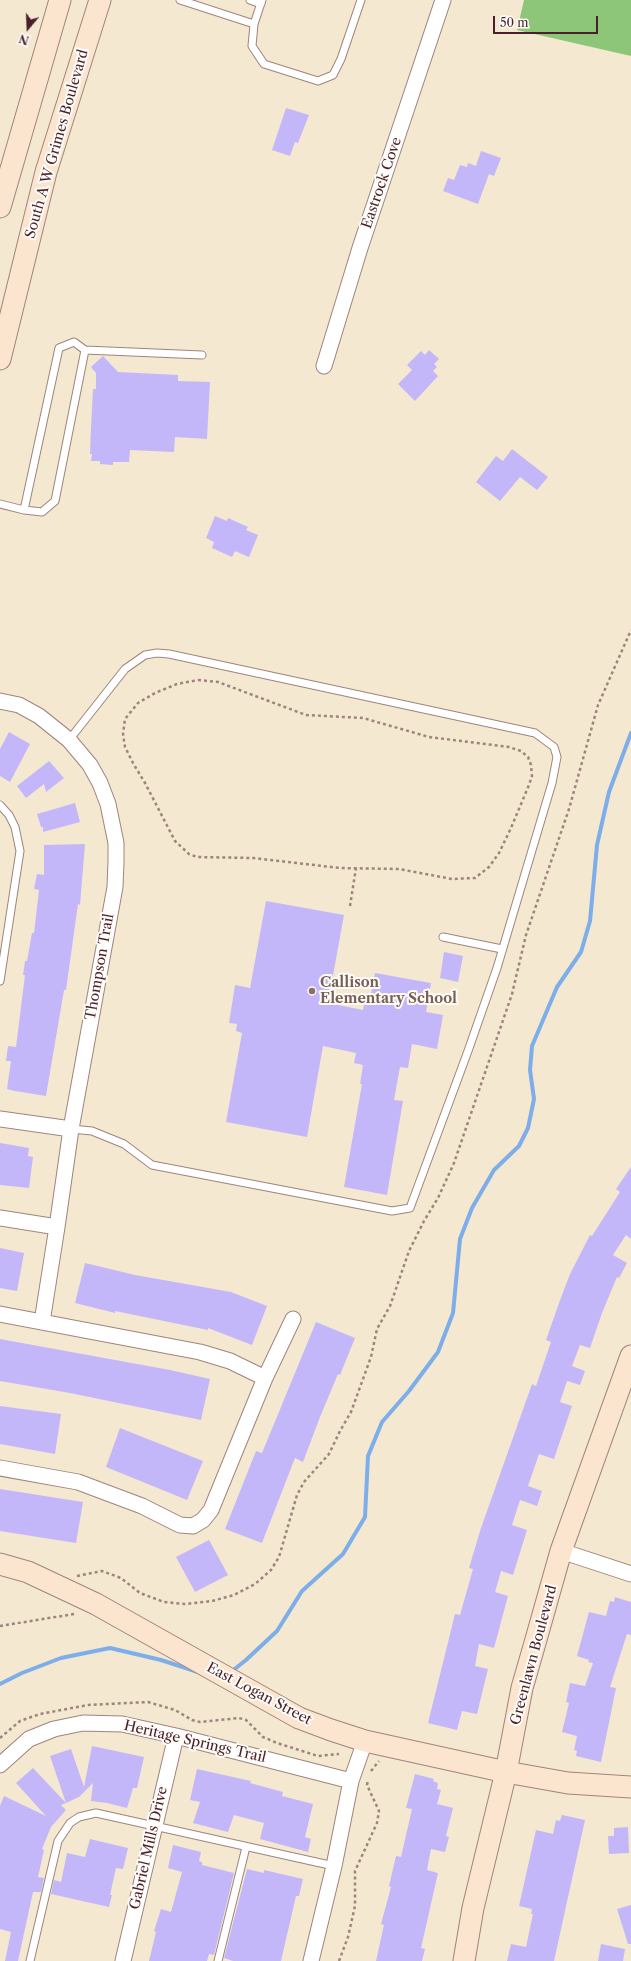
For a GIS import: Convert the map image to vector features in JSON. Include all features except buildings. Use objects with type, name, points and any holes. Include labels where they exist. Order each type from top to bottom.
[{"type":"street","points":[[0,207],[60,0]]},
{"type":"street","name":"South A W Grimes Boulevard","points":[[0,359],[46,172],[100,0]]},
{"type":"street","name":"Eastrock Cove","points":[[324,366],[360,248],[443,0]]},
{"type":"street","name":"Thompson Trail","points":[[0,701],[19,705],[39,716],[69,740],[90,765],[100,783],[113,823],[116,856],[115,887],[71,1129],[42,1322]]},
{"type":"street","points":[[0,1119],[71,1129]]},
{"type":"street","points":[[0,1218],[57,1227]]},
{"type":"street","points":[[0,1314],[200,1352],[230,1361],[265,1378]]},
{"type":"street","points":[[0,1468],[78,1482],[142,1506],[180,1525],[193,1526],[203,1520],[211,1510],[265,1378],[292,1319]]},
{"type":"street","name":"Greenlawn Boulevard","points":[[464,1961],[473,1908],[506,1772],[522,1688],[562,1551],[631,1356]]},
{"type":"street","points":[[562,1551],[631,1574]]},
{"type":"street","name":"East Logan Street","points":[[0,1564],[28,1572],[96,1604],[299,1718],[364,1742],[506,1772],[568,1783],[631,1787]]},
{"type":"street","name":"Heritage Springs Trail","points":[[0,1765],[29,1739],[54,1729],[83,1723],[122,1724],[176,1736],[352,1781]]},
{"type":"street","name":"Gabriel Mills Drive","points":[[123,1961],[176,1736]]},
{"type":"street","points":[[311,1961],[334,1866],[352,1781],[364,1742]]},
{"type":"lane","points":[[180,0],[254,24]]},
{"type":"lane","points":[[250,0],[261,2],[254,24],[252,46],[264,64],[318,81],[333,75],[341,59],[361,0]]},
{"type":"lane","points":[[24,510],[59,348],[74,342],[85,350],[202,356]]},
{"type":"lane","points":[[0,504],[24,510],[42,512],[55,501],[85,350]]},
{"type":"lane","points":[[69,740],[125,669],[145,655],[157,653],[169,654],[535,733],[554,747],[557,757],[556,770],[502,949],[468,1051],[410,1208],[392,1211],[152,1165],[124,1144],[92,1131],[71,1129]]},
{"type":"lane","points":[[0,805],[9,815],[15,827],[20,851],[0,982]]},
{"type":"lane","points":[[443,937],[502,949]]},
{"type":"lane","points":[[30,1961],[58,1841],[70,1823],[79,1817],[96,1813],[334,1866]]},
{"type":"lane","points":[[218,1961],[246,1847]]},
{"type":"path","points":[[198,680],[218,682],[306,715],[363,718],[430,737],[509,747],[521,751],[528,757],[531,765],[532,776],[525,798],[498,853],[482,874],[470,879],[452,879],[405,869],[356,868],[313,866],[253,858],[206,858],[189,854],[175,840],[125,747],[123,734],[125,719],[130,711],[138,703],[155,693],[177,684],[198,680]]},
{"type":"path","points":[[350,906],[356,868]]},
{"type":"path","points":[[0,1626],[76,1614]]},
{"type":"path","points":[[339,1961],[348,1937],[355,1906],[355,1871],[367,1847],[379,1811],[367,1786],[368,1776],[374,1766],[382,1758]]},
{"type":"green space","points":[[524,0],[631,0],[631,56],[517,30]]},
{"type":"waterway","points":[[231,1672],[277,1631],[302,1591],[343,1554],[365,1517],[368,1456],[382,1422],[409,1391],[438,1352],[453,1313],[460,1239],[472,1208],[494,1170],[519,1146],[528,1128],[534,1099],[530,1070],[532,1046],[557,987],[581,952],[590,921],[597,845],[609,792],[631,733]]},
{"type":"waterway","points":[[0,1684],[22,1673],[61,1658],[110,1648],[161,1660],[201,1673]]},
{"type":"place","name":"Callison Elementary School","points":[[312,991]]}]
